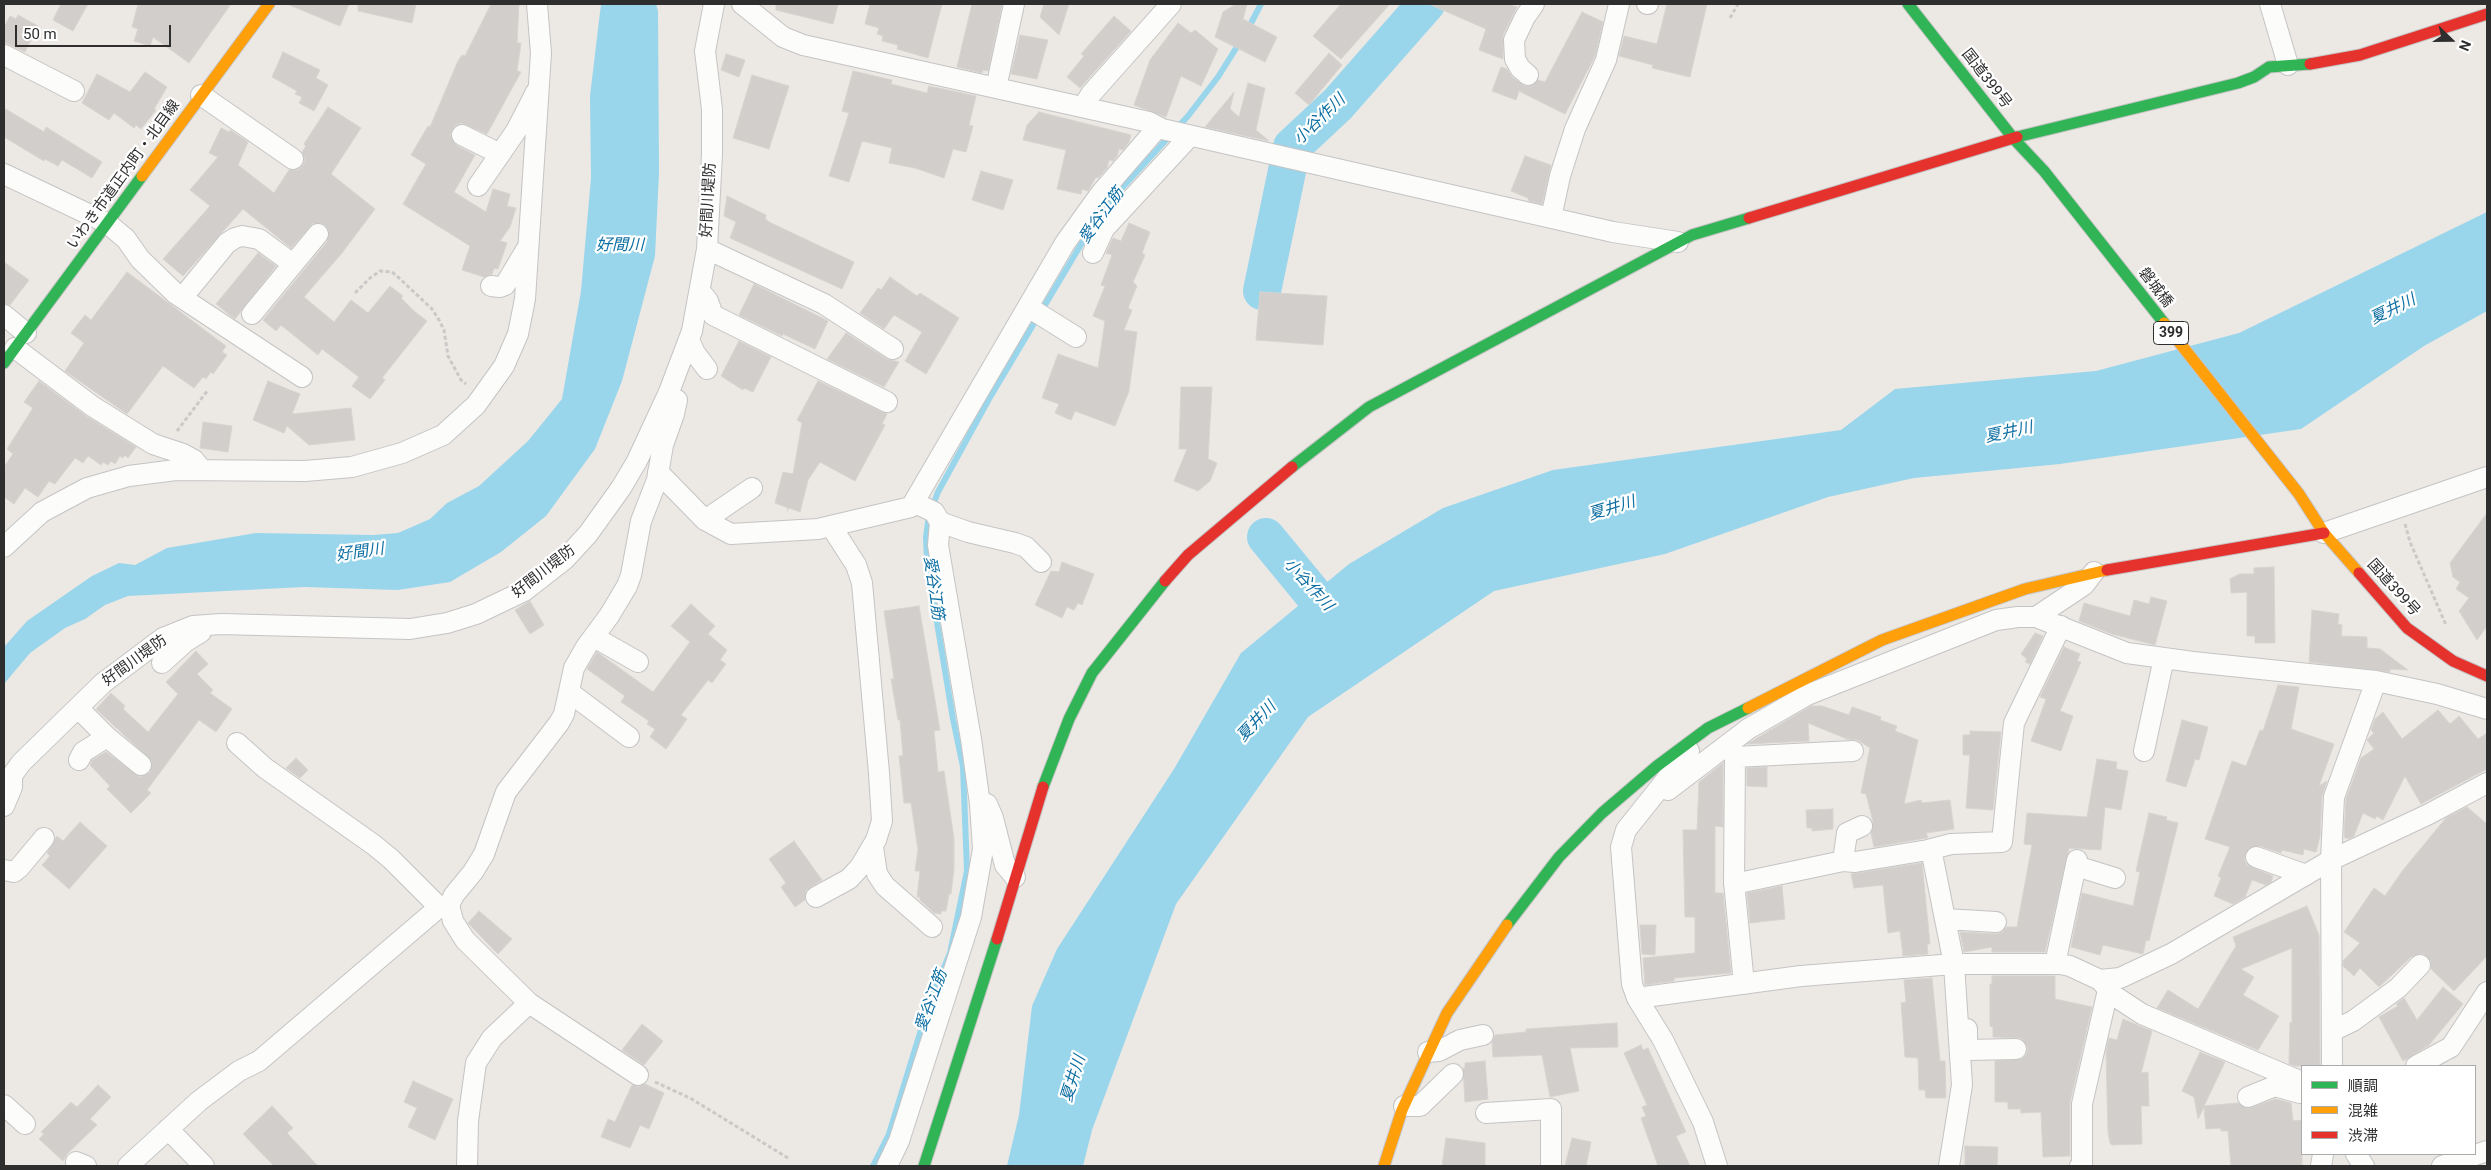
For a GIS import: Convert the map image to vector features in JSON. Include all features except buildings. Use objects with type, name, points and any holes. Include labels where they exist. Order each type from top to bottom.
[{"type":"main road","name":"いわき市道正内町・北目線","points":[[15,348],[269,4]]},
{"type":"main road","name":"国道399号","points":[[1908,4],[2013,138],[2044,171]]},
{"type":"main road","points":[[924,1166],[1049,769],[1069,719],[1092,674],[1140,611],[1188,554],[1258,494],[1369,407],[1692,235],[2013,138],[2238,83],[2254,77],[2269,67],[2360,55],[2487,14]]},
{"type":"main road","name":"磐城橋","points":[[2044,171],[2299,494]]},
{"type":"main road","name":"国道399号","points":[[2299,494],[2324,534],[2407,628],[2454,661],[2487,676]]},
{"type":"main road","points":[[1384,1166],[1404,1106],[1447,1013],[1493,942],[1521,904],[1559,857],[1602,814],[1657,766],[1708,728],[1882,640],[2025,589],[2094,572],[2324,534]]},
{"type":"street","points":[[4,547],[42,512],[87,488],[129,476],[176,470],[305,471],[352,467],[402,452],[443,435],[476,405],[504,366],[518,334],[525,299],[542,53],[537,4]]},
{"type":"street","name":"好間川堤防","points":[[8,781],[21,763],[103,683],[162,638],[193,626],[410,629],[447,623],[476,614],[524,591],[565,559],[588,534],[621,488],[655,424],[689,340],[707,249],[712,127],[705,51],[714,4]]},
{"type":"street","points":[[742,4],[783,37],[803,45],[1149,122],[1160,128],[1190,136],[1552,218],[1629,235],[1678,242]]},
{"type":"street","points":[[996,88],[1014,4]]},
{"type":"street","points":[[1083,107],[1090,94],[1171,4]]},
{"type":"street","points":[[1528,75],[1520,68],[1515,59],[1514,40],[1525,17],[1534,4]]},
{"type":"street","points":[[1552,218],[1560,176],[1572,137],[1580,114],[1606,60],[1620,4]]},
{"type":"street","points":[[2270,4],[2288,64]]},
{"type":"street","points":[[4,55],[74,91]]},
{"type":"street","points":[[478,186],[516,131],[539,86]]},
{"type":"street","points":[[201,95],[293,160]]},
{"type":"street","points":[[658,472],[705,520],[732,534],[818,529],[911,507],[1066,243],[1087,211],[1160,128]]},
{"type":"street","points":[[462,135],[500,154]]},
{"type":"street","points":[[1093,253],[1104,229],[1190,136]]},
{"type":"street","points":[[4,174],[107,223],[126,239],[145,264],[182,298],[302,377]]},
{"type":"street","points":[[252,314],[318,234]]},
{"type":"street","points":[[182,298],[227,243],[235,238],[242,236],[259,239],[293,264]]},
{"type":"street","points":[[490,286],[500,288],[505,285],[528,246]]},
{"type":"street","points":[[707,249],[824,304],[893,349]]},
{"type":"street","points":[[700,291],[708,301],[713,315],[887,402]]},
{"type":"street","points":[[1028,307],[1076,337]]},
{"type":"street","points":[[4,315],[15,348],[92,406],[153,444],[194,460],[202,470]]},
{"type":"street","points":[[689,340],[695,353],[707,369]]},
{"type":"street","points":[[128,1166],[219,1085],[268,1054],[444,907],[473,872],[484,854],[506,792],[559,723],[564,714],[574,668],[627,586],[641,521],[657,480],[663,445],[674,414],[678,394],[677,373]]},
{"type":"street","points":[[2324,534],[2487,477]]},
{"type":"street","points":[[705,520],[752,488]]},
{"type":"street","points":[[887,1166],[899,1141],[971,917],[983,849],[978,792],[938,545],[940,522],[934,512],[915,503]]},
{"type":"street","points":[[940,522],[1026,547],[1041,562]]},
{"type":"street","points":[[816,897],[849,879],[860,867],[873,847],[882,821],[862,583],[856,566],[831,526]]},
{"type":"street","points":[[2036,617],[2084,585],[2094,572]]},
{"type":"street","points":[[1644,807],[1659,798],[1712,755],[1748,729],[1806,696],[1996,620],[2036,617],[2127,653],[2376,681],[2436,694],[2487,709]]},
{"type":"street","points":[[162,663],[185,642],[216,625]]},
{"type":"street","points":[[1734,884],[1843,862],[1855,862],[1950,844],[2002,842],[2014,723],[2060,626]]},
{"type":"street","points":[[594,638],[638,662]]},
{"type":"street","points":[[2144,751],[2164,658]]},
{"type":"street","points":[[2332,1065],[2331,860],[2334,797],[2376,681]]},
{"type":"street","points":[[569,692],[629,737]]},
{"type":"street","points":[[78,708],[107,737],[141,765]]},
{"type":"street","points":[[1708,728],[1626,830],[1621,847],[1630,970],[1637,998],[1663,1040],[1703,1122],[1717,1166]]},
{"type":"street","points":[[79,760],[82,752],[107,737]]},
{"type":"street","points":[[237,743],[265,768],[380,850],[444,907],[465,940],[529,1002],[553,1020],[638,1075]]},
{"type":"street","points":[[1744,984],[1734,884],[1735,757],[1853,751]]},
{"type":"street","points":[[4,806],[12,787],[8,781]]},
{"type":"street","points":[[2104,985],[2171,954],[2331,860],[2429,814],[2487,783]]},
{"type":"street","points":[[978,792],[985,799],[993,818],[1005,865],[1016,878]]},
{"type":"street","points":[[1843,862],[1843,846],[1847,833],[1862,826]]},
{"type":"street","points":[[4,870],[14,872],[44,838]]},
{"type":"street","points":[[873,847],[878,874],[884,886],[932,927]]},
{"type":"street","points":[[1931,849],[1945,919],[1961,964],[1967,1050],[2016,1049]]},
{"type":"street","points":[[2256,857],[2306,875]]},
{"type":"street","points":[[2055,964],[2077,863],[2114,878]]},
{"type":"street","points":[[1945,919],[1996,922]]},
{"type":"street","points":[[1637,998],[1801,976],[1961,964],[2055,964],[2070,966],[2104,985],[2125,1005],[2142,1014],[2301,1082]]},
{"type":"street","points":[[1949,1166],[1962,1085],[1961,964]]},
{"type":"street","points":[[2332,1030],[2353,1021],[2398,988],[2420,965]]},
{"type":"street","points":[[2080,1166],[2082,1165],[2082,1104],[2104,985]]},
{"type":"street","points":[[2418,1065],[2451,1047],[2487,992]]},
{"type":"street","points":[[467,1166],[468,1121],[476,1063],[492,1038],[529,1002]]},
{"type":"street","points":[[1428,1052],[1439,1051],[1460,1040],[1483,1035]]},
{"type":"street","points":[[1404,1106],[1420,1106],[1452,1074]]},
{"type":"street","points":[[2248,1097],[2275,1086],[2301,1094]]},
{"type":"street","points":[[4,1105],[25,1124]]},
{"type":"street","points":[[1486,1112],[1551,1109],[1551,1166]]},
{"type":"street","points":[[168,1129],[204,1166]]},
{"type":"street","points":[[2357,1155],[2364,1166]]},
{"type":"street","points":[[2442,1166],[2475,1155]]},
{"type":"path","points":[[1730,18],[1738,4]]},
{"type":"path","points":[[355,293],[380,271],[392,272],[432,309],[440,320],[444,330],[448,356],[461,380],[484,394]]},
{"type":"path","points":[[165,448],[208,390]]},
{"type":"path","points":[[2401,507],[2410,542],[2448,629]]},
{"type":"path","points":[[638,1075],[690,1098],[788,1158]]},
{"type":"water","name":"好間川","points":[[601,4],[656,4],[658,11],[659,173],[655,256],[622,381],[595,449],[546,516],[501,552],[450,582],[398,590],[304,587],[128,596],[105,605],[85,619],[65,628],[30,653],[4,684],[4,647],[27,621],[92,576],[119,563],[135,565],[167,548],[256,533],[373,535],[398,533],[430,519],[447,503],[479,486],[528,441],[562,399],[581,291],[591,178],[590,96]]},
{"type":"water","name":"夏井川","points":[[2487,212],[2487,311],[2424,346],[2301,429],[2060,464],[1914,478],[1828,497],[1665,554],[1494,591],[1308,717],[1176,904],[1092,1130],[1083,1166],[1007,1166],[1019,1115],[1032,1006],[1057,949],[1174,769],[1241,653],[1349,564],[1443,508],[1553,470],[1841,430],[1895,389],[2096,371],[2239,333]]},
{"type":"waterway","name":"愛谷江筋","points":[[1248,29],[1261,4]]},
{"type":"waterway","name":"小谷作川","points":[[1262,291],[1292,147],[1338,104],[1426,4]]},
{"type":"waterway","name":"愛谷江筋","points":[[873,1166],[889,1134],[929,1004],[950,953],[967,871],[963,767],[953,719],[927,562],[926,537],[929,515],[938,492],[989,399],[1092,226],[1110,201],[1188,116],[1218,77],[1240,42]]},
{"type":"waterway","name":"小谷作川","points":[[1266,537],[1317,599],[1351,628]]},
{"type":"traffic: fast","points":[[1908,4],[2013,138],[2044,171],[2164,323]]},
{"type":"traffic: fast","points":[[2017,137],[2238,83],[2254,77],[2269,67],[2310,64]]},
{"type":"traffic: fast","points":[[4,363],[142,176]]},
{"type":"traffic: fast","points":[[1292,467],[1369,407],[1692,235],[1749,218]]},
{"type":"traffic: fast","points":[[1043,787],[1069,719],[1092,673],[1165,581]]},
{"type":"traffic: fast","points":[[1507,925],[1559,857],[1602,813],[1657,766],[1708,728],[1748,708]]},
{"type":"traffic: fast","points":[[924,1166],[997,939]]},
{"type":"traffic: slow","points":[[142,176],[269,4]]},
{"type":"traffic: slow","points":[[2164,323],[2299,494],[2324,533],[2359,573]]},
{"type":"traffic: slow","points":[[1748,708],[1882,640],[2025,589],[2107,570]]},
{"type":"traffic: slow","points":[[1384,1166],[1402,1110],[1447,1013],[1507,925]]},
{"type":"traffic: jam","points":[[2310,64],[2360,55],[2487,14]]},
{"type":"traffic: jam","points":[[1749,218],[2017,137]]},
{"type":"traffic: jam","points":[[1165,581],[1188,555],[1292,467]]},
{"type":"traffic: jam","points":[[2107,570],[2324,533]]},
{"type":"traffic: jam","points":[[2359,573],[2407,628],[2453,661],[2487,676]]},
{"type":"traffic: jam","points":[[997,939],[1043,787]]}]
